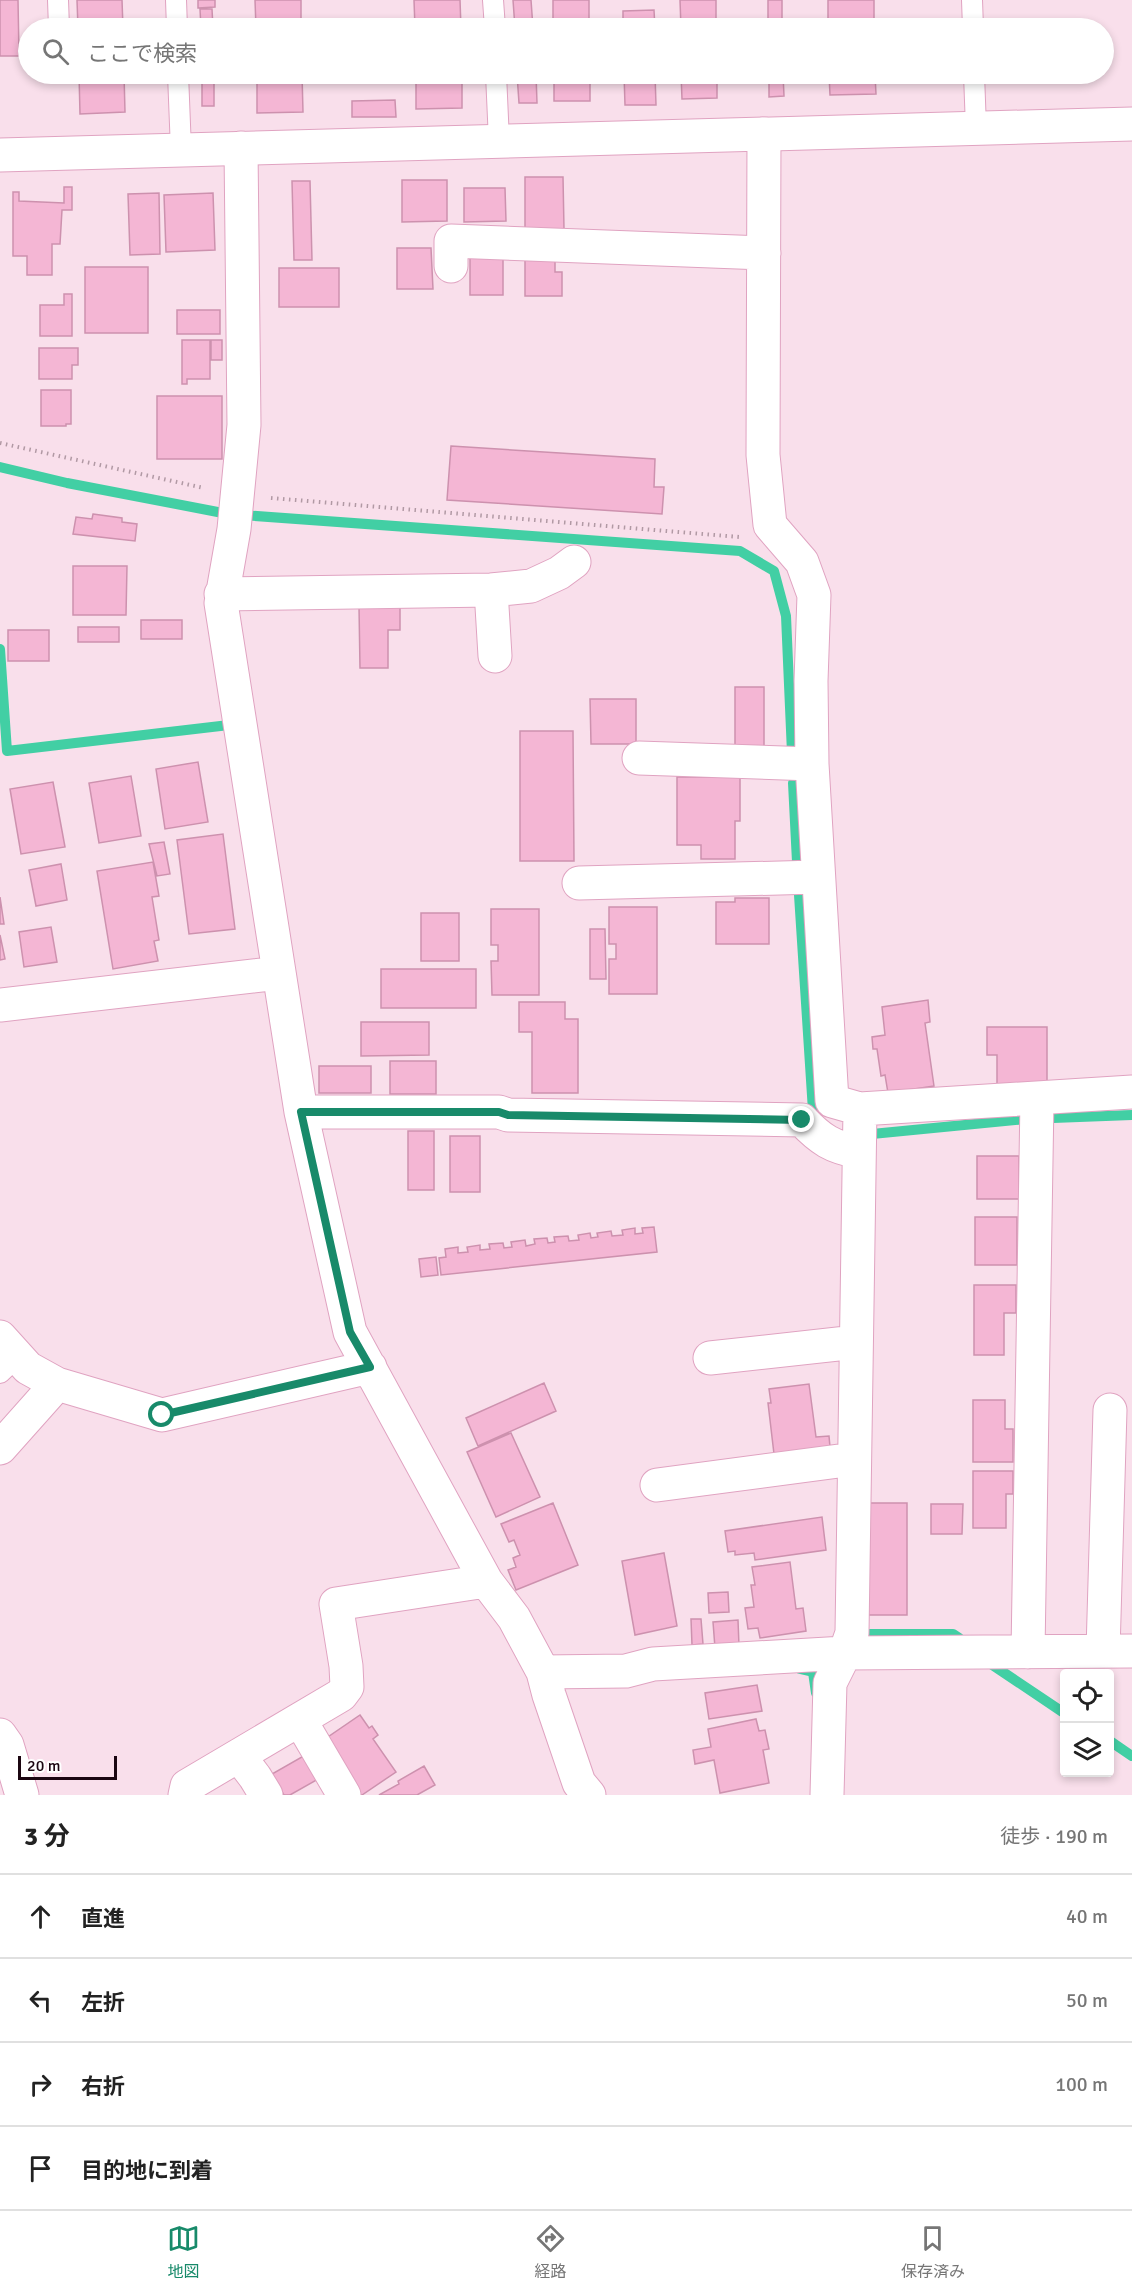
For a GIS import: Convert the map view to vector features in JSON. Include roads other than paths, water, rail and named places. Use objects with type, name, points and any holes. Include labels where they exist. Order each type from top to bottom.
[{"type":"street","points":[[0,155],[1132,124]]},
{"type":"street","points":[[764,134],[763,455],[771,525],[802,562],[814,595],[812,764],[832,1101],[860,1109],[1132,1092]]},
{"type":"street","points":[[241,148],[244,425],[236,508],[221,594],[301,1112],[350,1332],[486,1581],[514,1618],[543,1672],[579,1784],[589,1795]]},
{"type":"street","points":[[451,266],[451,240],[585,259],[764,253]]},
{"type":"street","points":[[221,594],[491,590],[531,586],[559,573],[574,562]]},
{"type":"street","points":[[491,590],[495,656]]},
{"type":"street","points":[[639,758],[812,764]]},
{"type":"street","points":[[579,883],[817,877]]},
{"type":"street","points":[[0,1005],[279,973]]},
{"type":"street","points":[[1028,1652],[1037,1099]]},
{"type":"street","points":[[827,1795],[830,1683],[852,1633],[860,1109]]},
{"type":"street","points":[[301,1112],[499,1112],[508,1115],[802,1120],[820,1138],[837,1148],[859,1152]]},
{"type":"street","points":[[710,1358],[856,1342]]},
{"type":"street","points":[[6,1355],[57,1384],[162,1415],[370,1367]]},
{"type":"street","points":[[0,1448],[57,1384]]},
{"type":"street","points":[[543,1672],[626,1671],[653,1664],[845,1653],[1118,1651],[1110,1410]]},
{"type":"street","points":[[657,1485],[854,1459]]},
{"type":"street","points":[[185,1795],[187,1786],[341,1695],[347,1687],[346,1666],[336,1604],[486,1581]]},
{"type":"street","points":[[300,1720],[344,1795]]},
{"type":"street","points":[[0,1735],[7,1745],[22,1795]]},
{"type":"street","points":[[239,1756],[266,1795]]},
{"type":"lane","points":[[58,0],[59,18]]},
{"type":"lane","points":[[176,0],[177,18]]},
{"type":"lane","points":[[494,0],[495,18]]},
{"type":"lane","points":[[972,0],[973,18]]},
{"type":"lane","points":[[178,84],[181,150]]},
{"type":"lane","points":[[496,84],[499,141]]},
{"type":"lane","points":[[974,84],[976,128]]},
{"type":"waterway","points":[[0,467],[67,483],[228,514],[740,551],[774,571],[786,616],[792,753]]},
{"type":"waterway","points":[[0,649],[7,751],[229,725]]},
{"type":"waterway","points":[[793,783],[797,862]]},
{"type":"waterway","points":[[799,895],[813,1111]]},
{"type":"waterway","points":[[1053,1118],[1132,1115]]},
{"type":"waterway","points":[[872,1134],[1026,1119]]},
{"type":"waterway","points":[[859,1634],[953,1634],[959,1638]]},
{"type":"waterway","points":[[991,1664],[1060,1710]]},
{"type":"waterway","points":[[800,1669],[813,1672],[816,1693]]},
{"type":"waterway","points":[[1114,1744],[1132,1756]]}]
